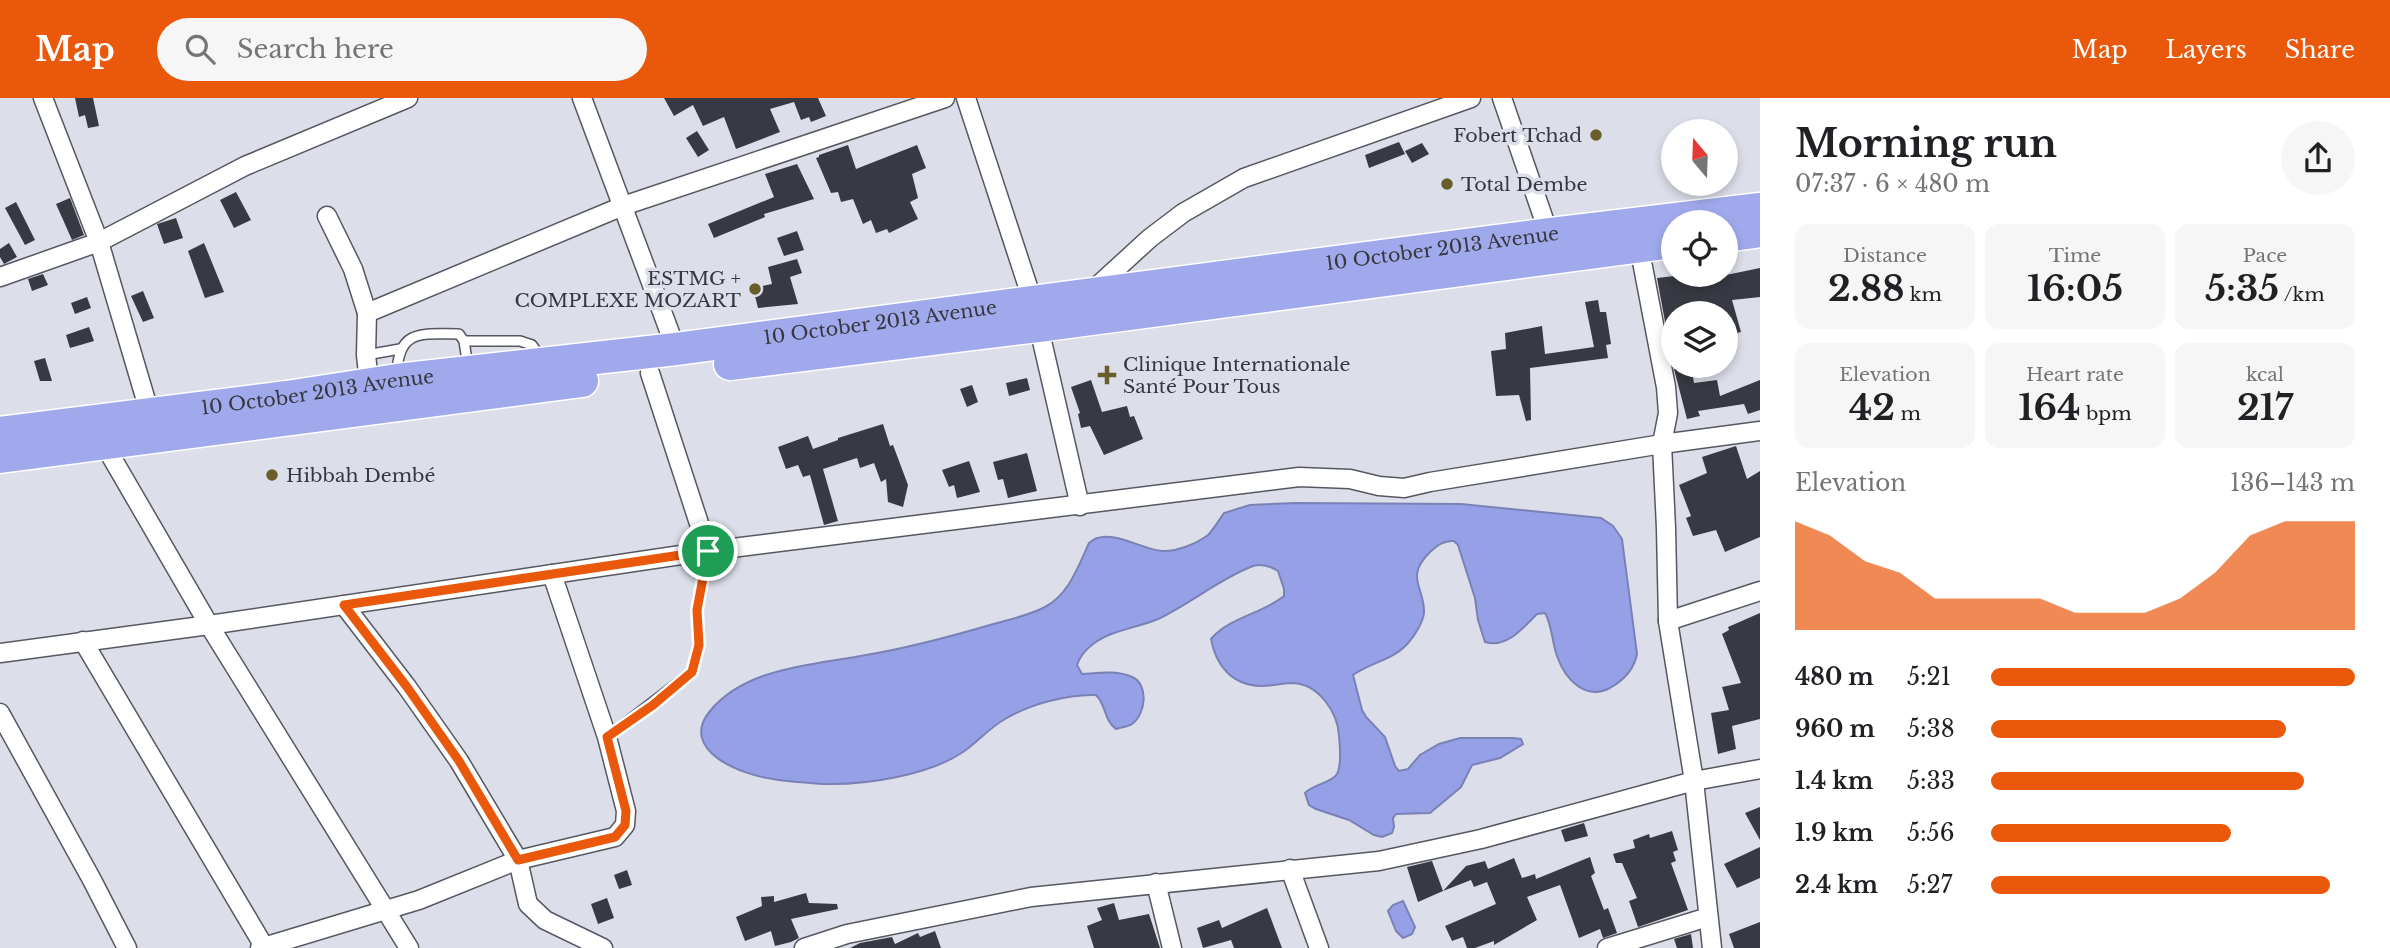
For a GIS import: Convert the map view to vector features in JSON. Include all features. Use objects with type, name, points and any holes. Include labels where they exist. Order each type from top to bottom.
[{"type":"highway","name":"10 October 2013 Avenue","points":[[0,433],[98,433],[150,414],[286,397],[381,375],[650,373],[1036,314],[1553,245],[1760,209]]},
{"type":"highway","points":[[1738,234],[1760,231]]},
{"type":"highway","name":"10 October 2013 Avenue","points":[[0,457],[98,433],[381,375],[469,372],[1036,314],[1086,295],[1553,245],[1639,246],[1661,243]]},
{"type":"street","points":[[44,98],[99,242],[150,414]]},
{"type":"street","points":[[0,277],[99,242],[245,166],[408,98]]},
{"type":"street","points":[[582,98],[676,349]]},
{"type":"street","points":[[366,313],[623,206],[945,98]]},
{"type":"street","points":[[965,98],[1036,314],[1080,506]]},
{"type":"street","points":[[1086,295],[1150,238],[1216,192],[1244,178],[1471,98]]},
{"type":"street","points":[[1502,98],[1553,245]]},
{"type":"street","points":[[327,216],[353,270],[381,375]]},
{"type":"street","points":[[1639,246],[1666,387],[1668,413],[1662,444],[1667,528],[1668,621],[1694,781],[1712,948]]},
{"type":"street","points":[[650,373],[708,551]]},
{"type":"street","points":[[0,653],[708,551],[1299,477],[1350,479],[1379,486],[1404,488],[1662,444],[1760,431]]},
{"type":"street","points":[[98,433],[209,625],[409,948]]},
{"type":"street","points":[[83,641],[263,948],[386,911],[518,860],[615,837],[625,825],[626,811],[607,737],[552,574]]},
{"type":"street","points":[[1668,621],[1760,592]]},
{"type":"street","points":[[344,605],[459,761],[518,860],[528,904],[545,920],[603,948]]},
{"type":"street","points":[[0,713],[127,948]]},
{"type":"street","points":[[804,948],[847,934],[1018,899],[1380,861],[1481,839],[1694,781],[1760,769]]},
{"type":"street","points":[[1290,869],[1319,948]]},
{"type":"street","points":[[1156,883],[1172,948]]},
{"type":"street","points":[[1607,948],[1708,917]]},
{"type":"lane","points":[[381,375],[408,340],[418,335],[459,334],[464,341],[469,372]]},
{"type":"lane","points":[[464,341],[520,341],[532,345],[544,364]]},
{"type":"lane","points":[[607,737],[653,705],[692,672],[699,645],[697,610],[708,551]]},
{"type":"water","points":[[1461,504],[1601,518],[1613,526],[1622,539],[1637,654],[1631,670],[1610,688],[1601,691],[1592,692],[1577,686],[1561,665],[1545,613],[1537,614],[1507,640],[1500,643],[1485,642],[1475,598],[1458,545],[1451,541],[1438,545],[1418,569],[1424,613],[1414,636],[1396,653],[1353,675],[1362,710],[1385,737],[1399,771],[1408,769],[1420,755],[1439,744],[1460,738],[1513,738],[1521,739],[1523,744],[1500,758],[1472,765],[1461,787],[1430,813],[1396,814],[1393,818],[1392,833],[1382,837],[1349,820],[1309,805],[1305,793],[1335,777],[1340,765],[1338,727],[1331,709],[1319,694],[1311,688],[1293,683],[1261,686],[1242,682],[1227,672],[1213,649],[1211,639],[1227,626],[1284,596],[1278,571],[1263,565],[1253,566],[1228,578],[1158,619],[1108,635],[1083,653],[1077,665],[1082,674],[1120,673],[1132,677],[1141,686],[1143,707],[1137,719],[1129,726],[1116,729],[1096,695],[1061,698],[1005,719],[963,752],[933,767],[897,777],[842,784],[760,777],[718,758],[707,749],[702,738],[702,725],[710,711],[725,696],[761,677],[782,670],[928,642],[1018,618],[1045,607],[1067,587],[1089,543],[1096,538],[1114,538],[1162,551],[1173,550],[1208,535],[1224,513],[1250,505]]},
{"type":"water","points":[[1403,901],[1415,927],[1412,934],[1403,938],[1396,931],[1388,911],[1393,905]]},
{"type":"building","points":[[75,98],[93,98],[99,126],[88,128],[85,115],[79,117]]},
{"type":"building","points":[[664,98],[818,98],[826,116],[811,122],[809,117],[801,120],[794,102],[770,109],[780,132],[736,149],[724,117],[703,126],[693,105],[674,116]]},
{"type":"building","points":[[697,131],[709,150],[698,157],[686,138]]},
{"type":"building","points":[[1399,142],[1405,154],[1369,168],[1365,155]]},
{"type":"building","points":[[1422,143],[1429,154],[1412,163],[1405,151]]},
{"type":"building","points":[[848,145],[856,169],[917,145],[926,168],[912,174],[918,198],[910,202],[918,219],[889,233],[887,229],[876,233],[871,220],[863,224],[853,199],[841,202],[838,192],[831,193],[816,158]]},
{"type":"building","points":[[797,164],[814,199],[764,214],[765,217],[714,238],[708,224],[774,197],[765,174]]},
{"type":"building","points":[[236,192],[251,220],[234,228],[220,200]]},
{"type":"building","points":[[70,198],[84,235],[72,240],[56,204]]},
{"type":"building","points":[[16,202],[35,240],[25,245],[5,208]]},
{"type":"building","points":[[176,218],[183,238],[164,244],[157,224]]},
{"type":"building","points":[[797,231],[804,250],[784,256],[777,238]]},
{"type":"building","points":[[9,243],[17,257],[4,264],[0,249]]},
{"type":"building","points":[[204,243],[224,292],[205,298],[188,251]]},
{"type":"building","points":[[797,259],[802,273],[790,277],[798,304],[758,308],[753,288],[772,284],[768,267]]},
{"type":"building","points":[[1760,268],[1760,297],[1732,301],[1661,301],[1657,278],[1661,278],[1661,287],[1738,287],[1738,273]]},
{"type":"building","points":[[43,274],[48,285],[32,291],[28,279]]},
{"type":"building","points":[[143,291],[154,318],[143,322],[131,296]]},
{"type":"building","points":[[87,297],[91,308],[75,314],[71,303]]},
{"type":"building","points":[[1598,300],[1600,312],[1606,312],[1611,344],[1606,345],[1608,358],[1530,368],[1531,420],[1526,421],[1519,395],[1496,396],[1491,351],[1506,349],[1505,333],[1542,326],[1545,354],[1594,347],[1585,302]]},
{"type":"building","points":[[89,327],[94,341],[70,348],[66,335]]},
{"type":"building","points":[[45,358],[52,381],[40,381],[34,361]]},
{"type":"building","points":[[1027,378],[1030,390],[1009,396],[1006,383]]},
{"type":"building","points":[[1676,378],[1693,378],[1694,383],[1717,380],[1720,396],[1760,380],[1760,410],[1748,414],[1744,404],[1698,411],[1700,416],[1687,419]]},
{"type":"building","points":[[1091,380],[1102,412],[1127,406],[1143,439],[1104,455],[1090,426],[1081,428],[1080,413],[1071,387]]},
{"type":"building","points":[[972,385],[978,402],[967,407],[960,389]]},
{"type":"building","points":[[883,424],[908,485],[903,507],[888,502],[886,479],[881,482],[874,463],[860,468],[857,458],[823,469],[838,521],[824,525],[810,475],[803,477],[798,465],[786,469],[778,447],[808,436],[813,449]]},
{"type":"building","points":[[1736,446],[1747,479],[1760,471],[1760,537],[1725,552],[1716,530],[1693,536],[1686,518],[1691,516],[1679,485],[1707,473],[1702,457]]},
{"type":"building","points":[[1027,453],[1037,491],[1008,498],[1003,479],[998,480],[993,462]]},
{"type":"building","points":[[969,461],[980,492],[957,498],[954,485],[949,487],[942,470]]},
{"type":"building","points":[[1760,613],[1760,719],[1732,726],[1736,749],[1718,754],[1711,713],[1729,710],[1722,687],[1741,683],[1722,634],[1729,630],[1728,627]]},
{"type":"building","points":[[1760,807],[1760,840],[1745,813]]},
{"type":"building","points":[[1584,823],[1588,836],[1565,842],[1561,830]]},
{"type":"building","points":[[1672,831],[1678,850],[1673,852],[1676,861],[1671,863],[1688,910],[1638,927],[1629,901],[1637,898],[1622,863],[1616,863],[1613,854],[1635,848],[1633,840],[1649,834],[1650,838]]},
{"type":"building","points":[[1760,847],[1760,878],[1737,888],[1724,864]]},
{"type":"building","points":[[1590,857],[1595,873],[1591,876],[1604,910],[1608,908],[1617,933],[1603,938],[1600,929],[1579,938],[1560,885],[1527,897],[1537,920],[1494,945],[1494,941],[1467,948],[1463,937],[1452,941],[1445,926],[1496,904],[1487,882],[1474,887],[1471,880],[1443,891],[1466,866],[1485,861],[1488,869],[1514,858],[1522,878],[1535,874],[1536,879]]},
{"type":"building","points":[[1432,861],[1443,891],[1418,902],[1407,867]]},
{"type":"building","points":[[627,870],[632,885],[619,889],[614,875]]},
{"type":"building","points":[[806,893],[809,903],[837,904],[838,909],[791,919],[799,938],[791,942],[775,946],[771,931],[745,941],[736,917],[762,906],[761,897],[774,896],[774,902]]},
{"type":"building","points":[[607,898],[614,918],[598,924],[591,904]]},
{"type":"building","points":[[1114,903],[1119,920],[1149,914],[1160,948],[1094,948],[1087,926],[1102,920],[1097,908]]},
{"type":"building","points":[[1267,908],[1282,948],[1234,948],[1231,940],[1203,948],[1197,928],[1219,920],[1222,928]]},
{"type":"building","points":[[1760,922],[1760,948],[1734,948],[1729,934]]},
{"type":"building","points":[[935,931],[941,948],[850,948],[860,943],[892,937],[895,944],[918,933],[920,937]]},
{"type":"building","points":[[1691,934],[1693,948],[1677,948],[1674,939]]},
{"type":"place","name":"Fobert Tchad","points":[[1596,135]]},
{"type":"place","name":"Total Dembe","points":[[1447,184]]},
{"type":"place","name":"ESTMG + COMPLEXE MOZART","points":[[755,289]]},
{"type":"place","name":"Clinique Internationale Santé Pour Tous","points":[[1107,375]]},
{"type":"place","name":"Hibbah Dembé","points":[[272,475]]},
{"type":"route","points":[[708,551],[697,610],[699,645],[692,672],[653,705],[607,737],[626,811],[625,825],[615,837],[518,860],[459,761],[344,605],[552,574],[708,551]]}]
